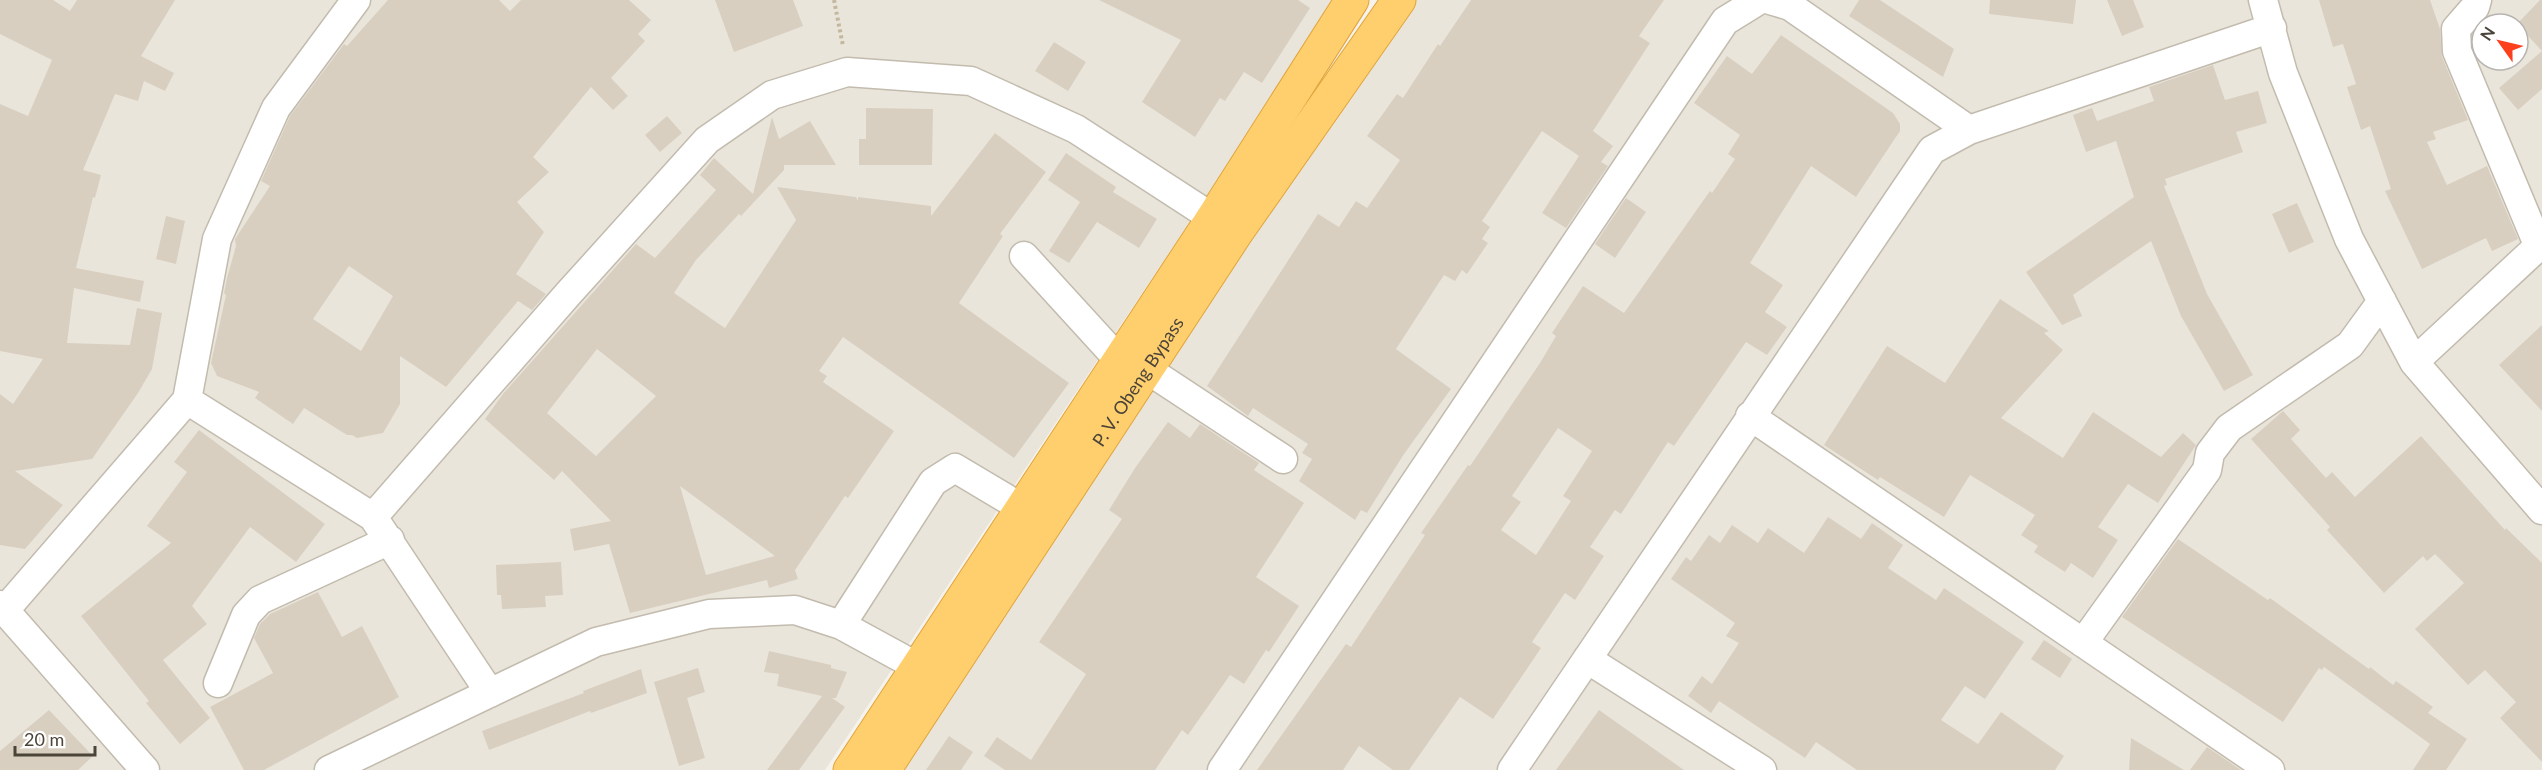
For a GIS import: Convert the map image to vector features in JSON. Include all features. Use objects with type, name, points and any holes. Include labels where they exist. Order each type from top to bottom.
[{"type":"highway","name":"P. V. Obeng Bypass","points":[[884,770],[1134,365],[1213,218],[1352,0]]},
{"type":"highway","name":"P. V. Obeng Bypass","points":[[850,770],[1022,508],[1236,233],[1399,0]]},
{"type":"street","points":[[145,770],[2,608],[187,400],[217,239],[276,108],[356,0]]},
{"type":"street","points":[[1221,770],[1725,21],[1759,0]]},
{"type":"street","points":[[1770,0],[1790,6],[1969,130]]},
{"type":"street","points":[[2263,0],[2283,73],[2349,239],[2414,362],[2542,510]]},
{"type":"street","points":[[2414,362],[2540,245],[2457,51],[2456,29],[2475,7],[2478,0]]},
{"type":"street","points":[[1512,770],[1932,150],[1969,130],[2272,28]]},
{"type":"street","points":[[373,517],[568,294],[707,140],[772,95],[847,72],[971,81],[1076,129],[1213,218]]},
{"type":"street","points":[[1024,256],[1134,365],[1283,459]]},
{"type":"street","points":[[2083,643],[2207,470],[2211,453],[2229,428],[2350,345],[2382,300]]},
{"type":"street","points":[[187,400],[373,517],[490,693]]},
{"type":"street","points":[[1750,416],[2270,770]]},
{"type":"street","points":[[841,625],[933,482],[955,468],[1022,508]]},
{"type":"street","points":[[218,683],[246,615],[260,600],[390,540]]},
{"type":"street","points":[[329,770],[596,642],[709,614],[795,610],[841,625],[918,667]]},
{"type":"street","points":[[1587,659],[1762,770]]},
{"type":"path","points":[[834,0],[847,72]]},
{"type":"shaded area","points":[[0,0],[1337,0],[825,770],[0,770]]},
{"type":"shaded area","points":[[1410,0],[2542,0],[2542,770],[903,770]]},
{"type":"building","points":[[0,0],[53,0],[70,11],[77,0],[175,0],[141,56],[174,73],[165,91],[144,81],[138,101],[115,94],[83,170],[101,175],[95,198],[93,197],[76,268],[144,281],[140,302],[74,288],[67,343],[130,345],[137,308],[162,313],[152,369],[92,459],[15,471],[63,505],[25,549],[0,545],[0,394],[13,404],[43,359],[0,351],[0,104],[28,116],[52,60],[0,34]]},
{"type":"building","points":[[388,0],[499,0],[510,11],[521,0],[629,0],[651,20],[638,34],[645,41],[611,78],[628,96],[613,110],[591,87],[533,157],[549,172],[517,202],[544,232],[516,274],[546,294],[532,310],[518,301],[446,387],[400,356],[400,404],[383,433],[357,438],[347,435],[304,408],[293,424],[255,398],[259,392],[217,376],[211,363],[226,295],[224,293],[227,278],[236,246],[235,239],[270,186],[261,181],[290,116],[344,44],[347,46]],"holes":[[[349,266],[393,296],[361,351],[313,319]]]},
{"type":"building","points":[[715,0],[793,0],[803,26],[734,52]]},
{"type":"building","points":[[1099,0],[1298,0],[1310,8],[1262,83],[1244,72],[1225,101],[1220,98],[1195,137],[1142,102],[1181,40]]},
{"type":"building","points":[[1471,0],[1664,0],[1639,36],[1650,43],[1593,131],[1613,146],[1601,162],[1608,166],[1566,228],[1542,213],[1579,156],[1542,131],[1482,221],[1490,227],[1482,239],[1488,243],[1467,274],[1462,270],[1455,281],[1444,275],[1396,349],[1451,389],[1404,454],[1367,513],[1361,510],[1355,520],[1299,481],[1312,459],[1302,453],[1308,444],[1253,408],[1248,416],[1207,386],[1318,214],[1339,227],[1356,201],[1367,208],[1400,160],[1367,136],[1397,94],[1403,98],[1438,44],[1440,46]]},
{"type":"building","points":[[1859,0],[1880,0],[1954,49],[1943,77],[1849,16]]},
{"type":"building","points":[[1990,0],[2076,0],[2073,24],[1989,14]]},
{"type":"building","points":[[2107,0],[2133,0],[2144,27],[2122,36]]},
{"type":"building","points":[[2319,0],[2430,0],[2440,29],[2442,57],[2468,120],[2433,132],[2436,139],[2427,142],[2447,185],[2487,166],[2518,239],[2492,251],[2486,238],[2422,269],[2385,191],[2391,189],[2370,126],[2361,130],[2347,87],[2356,84],[2343,44],[2333,47]]},
{"type":"building","points":[[2542,0],[2542,51],[2530,38],[2528,12]]},
{"type":"building","points":[[1781,35],[1893,113],[1900,124],[1900,131],[1856,197],[1811,166],[1750,263],[1783,285],[1765,312],[1787,327],[1767,355],[1746,342],[1674,446],[1668,442],[1621,514],[1615,510],[1590,547],[1604,556],[1575,600],[1565,593],[1532,642],[1541,648],[1493,719],[1460,697],[1409,770],[1393,770],[1359,746],[1343,770],[1257,770],[1346,644],[1351,647],[1425,535],[1421,533],[1540,363],[1556,336],[1552,333],[1583,286],[1624,313],[1710,191],[1712,193],[1735,159],[1728,154],[1740,135],[1694,103],[1727,56],[1752,74]],"holes":[[[1558,428],[1592,451],[1563,496],[1571,501],[1536,555],[1501,530],[1521,502],[1512,496]]]},
{"type":"building","points":[[1054,42],[1086,62],[1068,91],[1035,71]]},
{"type":"building","points":[[2542,51],[2542,89],[2518,110],[2499,88],[2518,72],[2530,72],[2530,61]]},
{"type":"building","points":[[2213,65],[2225,100],[2258,91],[2267,123],[2236,132],[2243,152],[2165,179],[2167,185],[2164,186],[2207,294],[2253,375],[2224,391],[2181,316],[2151,241],[2073,295],[2082,316],[2062,325],[2026,272],[2134,197],[2116,141],[2086,152],[2073,115],[2092,108],[2097,121],[2154,101],[2149,87]]},
{"type":"building","points":[[866,108],[933,109],[932,165],[859,165],[859,139],[866,139]]},
{"type":"building","points":[[667,116],[682,133],[660,152],[645,135]]},
{"type":"building","points":[[772,117],[779,139],[810,121],[836,165],[784,165],[784,170],[696,260],[674,293],[725,328],[796,220],[777,187],[856,197],[858,201],[858,197],[931,206],[931,216],[995,133],[1046,172],[1000,234],[1003,236],[959,303],[1069,383],[1014,458],[843,337],[819,371],[827,376],[823,382],[894,431],[848,498],[845,496],[795,570],[798,579],[769,588],[767,580],[630,613],[609,544],[574,551],[570,529],[611,521],[562,471],[554,480],[485,419],[503,394],[636,244],[655,258],[716,190],[700,175],[714,158],[753,194]],"holes":[[[597,349],[656,396],[596,456],[547,413]],[[680,486],[775,556],[706,575]]]},
{"type":"building","points":[[1066,153],[1116,187],[1113,192],[1157,219],[1139,248],[1097,222],[1069,263],[1049,251],[1080,202],[1048,180]]},
{"type":"building","points":[[1626,198],[1646,212],[1615,258],[1595,244]]},
{"type":"building","points":[[2297,203],[2314,242],[2289,253],[2272,214]]},
{"type":"building","points":[[166,216],[185,221],[176,264],[156,259]]},
{"type":"building","points":[[2000,299],[2049,331],[2044,333],[2063,350],[2001,418],[2063,458],[2093,412],[2161,457],[2183,433],[2196,445],[2158,503],[2128,484],[2098,527],[2118,540],[2093,578],[2071,563],[2065,572],[2034,552],[2038,546],[2021,535],[2035,515],[1970,475],[1944,517],[1880,477],[1878,480],[1824,445],[1887,346],[1945,383]]},
{"type":"building","points":[[2542,325],[2542,411],[2499,365]]},
{"type":"building","points":[[2283,411],[2300,430],[2291,439],[2326,478],[2332,472],[2355,497],[2421,436],[2505,530],[2506,528],[2542,563],[2542,762],[2500,718],[2516,702],[2485,670],[2468,685],[2415,629],[2464,583],[2435,554],[2427,561],[2423,556],[2384,593],[2327,530],[2330,527],[2251,439]]},
{"type":"building","points":[[1168,422],[1190,438],[1200,424],[1259,463],[1254,470],[1304,503],[1256,577],[1299,606],[1269,652],[1266,650],[1244,684],[1230,675],[1188,735],[1182,730],[1155,770],[1005,770],[984,756],[997,737],[1031,760],[1086,674],[1039,642],[1122,519],[1109,510]]},
{"type":"building","points":[[199,430],[325,524],[296,562],[250,527],[192,606],[207,624],[163,660],[210,718],[180,744],[146,703],[149,701],[81,616],[171,543],[147,526],[187,472],[174,462]]},
{"type":"building","points":[[1828,517],[1861,539],[1872,523],[1903,545],[1888,568],[1936,600],[1944,588],[2024,642],[1985,699],[1965,686],[1941,720],[1978,744],[2001,712],[2064,756],[2055,770],[1857,770],[1816,742],[1805,758],[1719,701],[1711,713],[1688,696],[1702,676],[1712,684],[1739,643],[1726,636],[1735,623],[1671,579],[1686,557],[1691,561],[1709,535],[1720,543],[1732,525],[1758,543],[1768,528],[1804,553]]},
{"type":"building","points":[[2178,539],[2268,600],[2270,598],[2393,685],[2396,681],[2433,707],[2428,713],[2467,739],[2446,770],[2413,770],[2430,744],[2324,667],[2322,670],[2319,668],[2283,722],[2122,617]]},
{"type":"building","points":[[561,562],[563,595],[545,596],[546,607],[502,609],[501,595],[497,595],[496,565]]},
{"type":"building","points":[[318,592],[342,637],[362,626],[399,697],[264,770],[244,770],[210,707],[273,673],[254,638],[260,624],[270,614]]},
{"type":"building","points":[[2044,640],[2072,659],[2060,678],[2031,659]]},
{"type":"building","points":[[769,651],[831,665],[831,668],[847,672],[836,698],[832,698],[845,707],[799,770],[767,770],[822,696],[777,686],[779,674],[764,672]]},
{"type":"building","points":[[698,668],[705,692],[687,698],[705,758],[679,766],[654,682]]},
{"type":"building","points":[[641,669],[647,693],[591,713],[590,711],[489,750],[482,731]]},
{"type":"building","points":[[49,710],[93,756],[78,770],[0,770],[0,751]]},
{"type":"building","points":[[1599,710],[1684,770],[1556,770]]},
{"type":"building","points":[[949,736],[973,752],[961,770],[926,770]]},
{"type":"building","points":[[2131,738],[2184,770],[2129,770]]},
{"type":"building","points":[[2207,747],[2241,770],[2190,770]]}]
